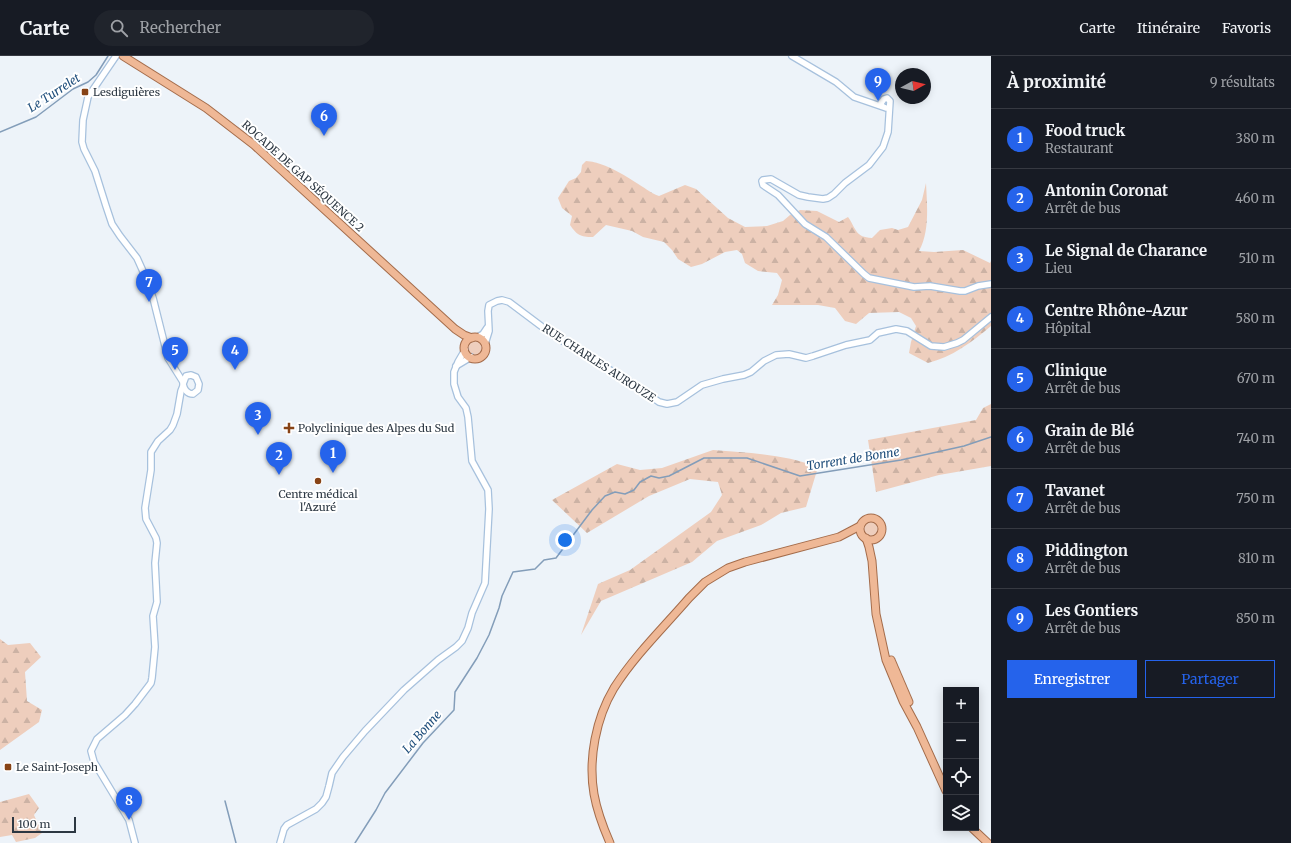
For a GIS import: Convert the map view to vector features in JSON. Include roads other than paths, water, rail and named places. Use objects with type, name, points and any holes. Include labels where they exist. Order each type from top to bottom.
[{"type":"main road","name":"ROCADE DE GAP SÉQUENCE 2","points":[[124,57],[206,108],[254,144],[454,329],[464,335],[475,338]]},
{"type":"main road","name":"ROCADE DE GAP SÉQUENCE 2","points":[[454,329],[465,348]]},
{"type":"main road","points":[[475,338],[482,340],[485,344],[486,350],[482,356],[477,358],[471,357],[465,348],[467,341],[475,338]]},
{"type":"main road","points":[[610,843],[596,806],[592,775],[596,735],[600,719],[610,695],[622,676],[689,598],[705,582],[728,568],[752,560],[839,537],[860,526],[868,518],[878,520],[881,530],[876,538],[872,561]]},
{"type":"main road","points":[[860,526],[860,530],[869,547],[872,561],[875,606],[881,639],[943,784]]},
{"type":"main road","points":[[839,537],[864,537],[869,540],[876,538]]},
{"type":"main road","points":[[975,831],[988,843]]},
{"type":"street","points":[[116,56],[88,97],[84,116],[82,142],[84,149],[96,171],[112,224],[137,258],[146,278],[153,298],[168,358],[188,393]]},
{"type":"street","points":[[792,56],[836,82],[854,97],[869,103],[884,105],[889,119],[886,140],[883,148],[870,165],[854,176],[828,198],[823,199],[799,195],[771,179],[763,180],[762,183],[778,195],[805,224],[826,237],[870,278],[914,287],[930,286],[960,291],[991,284]]},
{"type":"street","name":"RUE CHARLES AUROUZE","points":[[485,344],[489,324],[488,311],[491,303],[497,300],[509,302],[539,325],[572,347],[641,389],[659,402],[667,404],[676,402],[702,385],[751,372],[764,361],[776,355],[789,354],[806,358],[846,345],[870,340],[878,333],[896,329],[906,331],[931,346],[944,347],[963,340],[991,317]]},
{"type":"street","points":[[475,338],[484,334],[489,324]]},
{"type":"street","points":[[280,843],[284,829],[287,825],[316,809],[322,803],[326,797],[332,773],[365,731],[404,690],[462,641],[485,583],[489,498],[485,484],[472,461],[466,408],[455,390],[453,378],[456,366],[465,348]]},
{"type":"street","points":[[456,366],[471,357]]},
{"type":"street","points":[[175,370],[186,376],[194,376],[199,384],[196,393],[188,393],[179,399]]},
{"type":"street","points":[[134,843],[129,820],[92,757],[97,739],[135,704],[151,683],[155,647],[154,616],[157,602],[155,563],[157,543],[146,519],[145,508],[151,470],[151,452],[158,441],[170,430],[173,425],[186,376]]},
{"type":"waterway","name":"Le Turrelet","points":[[0,132],[36,117],[73,89],[88,82],[96,75],[108,56]]},
{"type":"waterway","name":"Torrent de Bonne","points":[[355,843],[385,793],[423,743],[454,710],[455,692],[477,658],[489,635],[502,596],[513,572],[535,569],[544,560],[556,558],[592,510],[605,496],[615,492],[625,494],[634,490],[640,482],[651,476],[659,478],[669,476],[704,458],[747,458],[800,476],[901,460],[964,446],[991,437]]},
{"type":"waterway","points":[[225,801],[236,843]]},
{"type":"place","name":"Lesdiguières","points":[[85,92]]},
{"type":"place","name":"Les Gontiers","points":[[878,101]]},
{"type":"place","name":"Grain de Blé","points":[[324,136]]},
{"type":"place","name":"Tavanet","points":[[149,302]]},
{"type":"place","name":"Clinique","points":[[175,370]]},
{"type":"place","name":"Centre Rhône-Azur","points":[[235,370]]},
{"type":"place","name":"Polyclinique des Alpes du Sud","points":[[289,428]]},
{"type":"place","name":"Le Signal de Charance","points":[[258,435]]},
{"type":"place","name":"Food truck","points":[[333,473]]},
{"type":"place","name":"Antonin Coronat","points":[[279,475]]},
{"type":"place","name":"Centre médical l'Azuré","points":[[318,481]]},
{"type":"place","name":"Le Saint-Joseph","points":[[8,767]]},
{"type":"place","name":"Piddington","points":[[129,820]]},
{"type":"water label","name":"La Bonne","points":[[422,732]]}]
